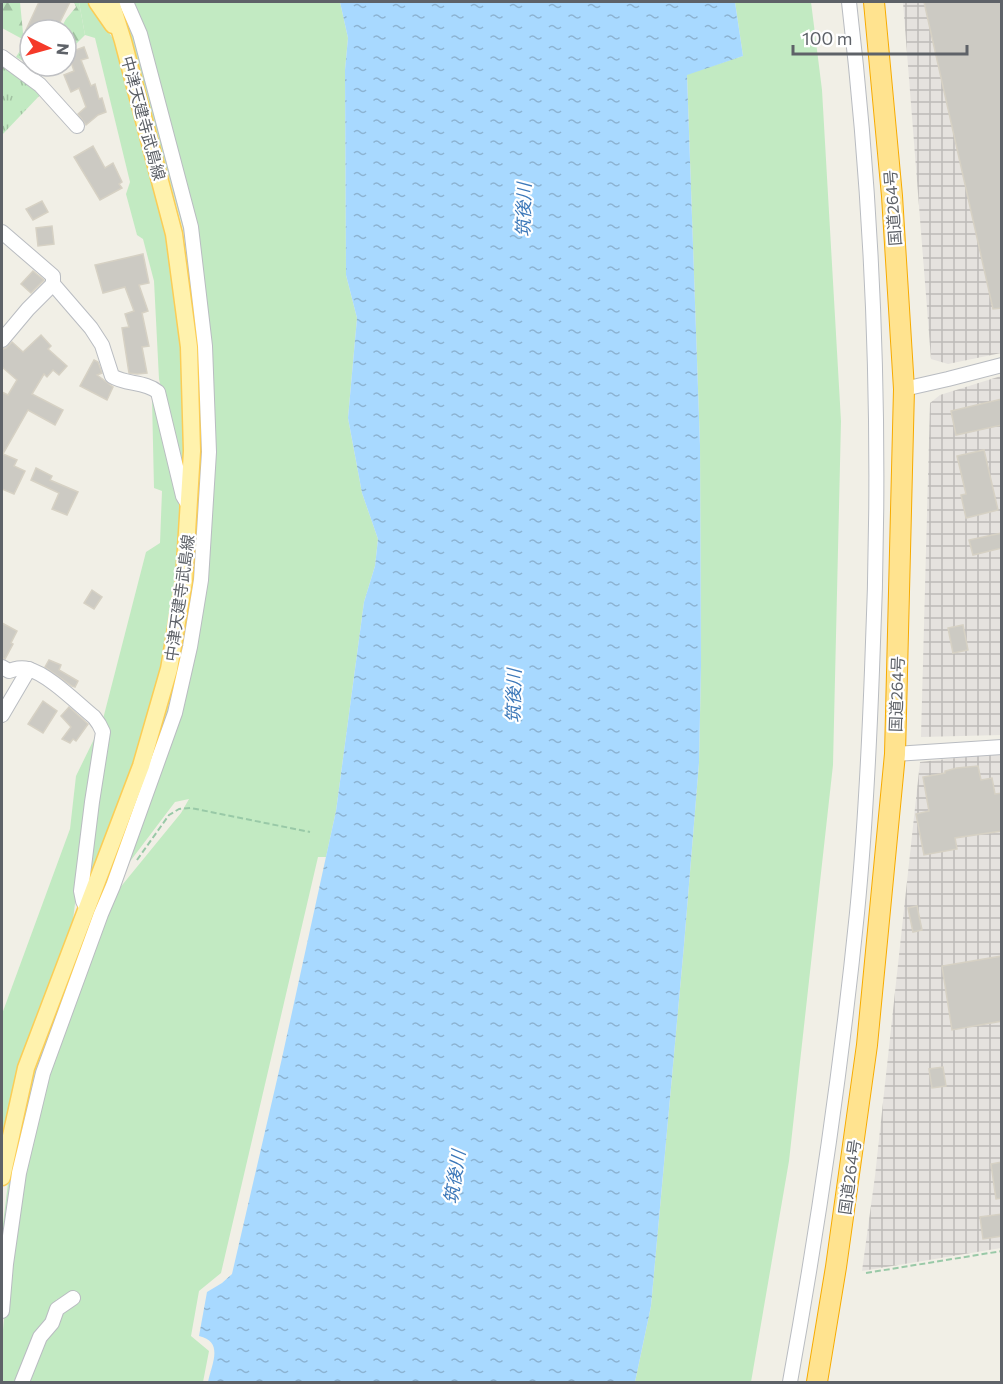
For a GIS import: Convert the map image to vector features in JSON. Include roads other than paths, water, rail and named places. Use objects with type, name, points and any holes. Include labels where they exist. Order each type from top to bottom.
[{"type":"highway","name":"国道264号","points":[[817,1383],[837,1267],[867,1045],[895,754],[904,389],[892,196],[874,2]]},
{"type":"main road","points":[[97,2],[123,40]]},
{"type":"main road","name":"中津天建寺武島線","points":[[2,1177],[26,1068],[141,766],[169,669],[184,580],[192,451],[189,347],[174,234],[111,2]]},
{"type":"street","points":[[2,1311],[19,1173],[43,1073],[117,876],[175,712],[190,647],[201,580],[209,452],[205,346],[190,227],[140,34],[126,2]]},
{"type":"street","points":[[790,1383],[834,1104],[857,911],[870,721],[877,570],[877,416],[871,265],[859,85],[849,2]]},
{"type":"street","points":[[2,57],[40,85],[77,126]]},
{"type":"street","points":[[2,232],[53,276],[53,285],[91,328],[102,345],[112,376],[119,380],[151,387],[158,392],[183,496],[190,508]]},
{"type":"street","points":[[2,340],[28,309],[53,285]]},
{"type":"street","points":[[904,389],[1002,365]]},
{"type":"street","points":[[2,667],[9,672],[20,668],[29,669],[45,677],[94,717],[103,732],[81,891],[87,909]]},
{"type":"street","points":[[2,716],[29,669]]},
{"type":"street","points":[[895,754],[1002,747]]},
{"type":"street","points":[[22,1383],[39,1337],[52,1323],[57,1309],[73,1298]]},
{"type":"water","name":"筑後川","points":[[340,2],[735,2],[743,56],[687,75],[700,445],[699,763],[651,1306],[635,1382],[208,1382],[214,1361],[214,1348],[207,1339],[199,1336],[207,1292],[232,1274],[282,1058],[336,811],[364,602],[375,566],[378,539],[362,493],[348,418],[357,318],[346,275],[345,70],[348,38]]}]
